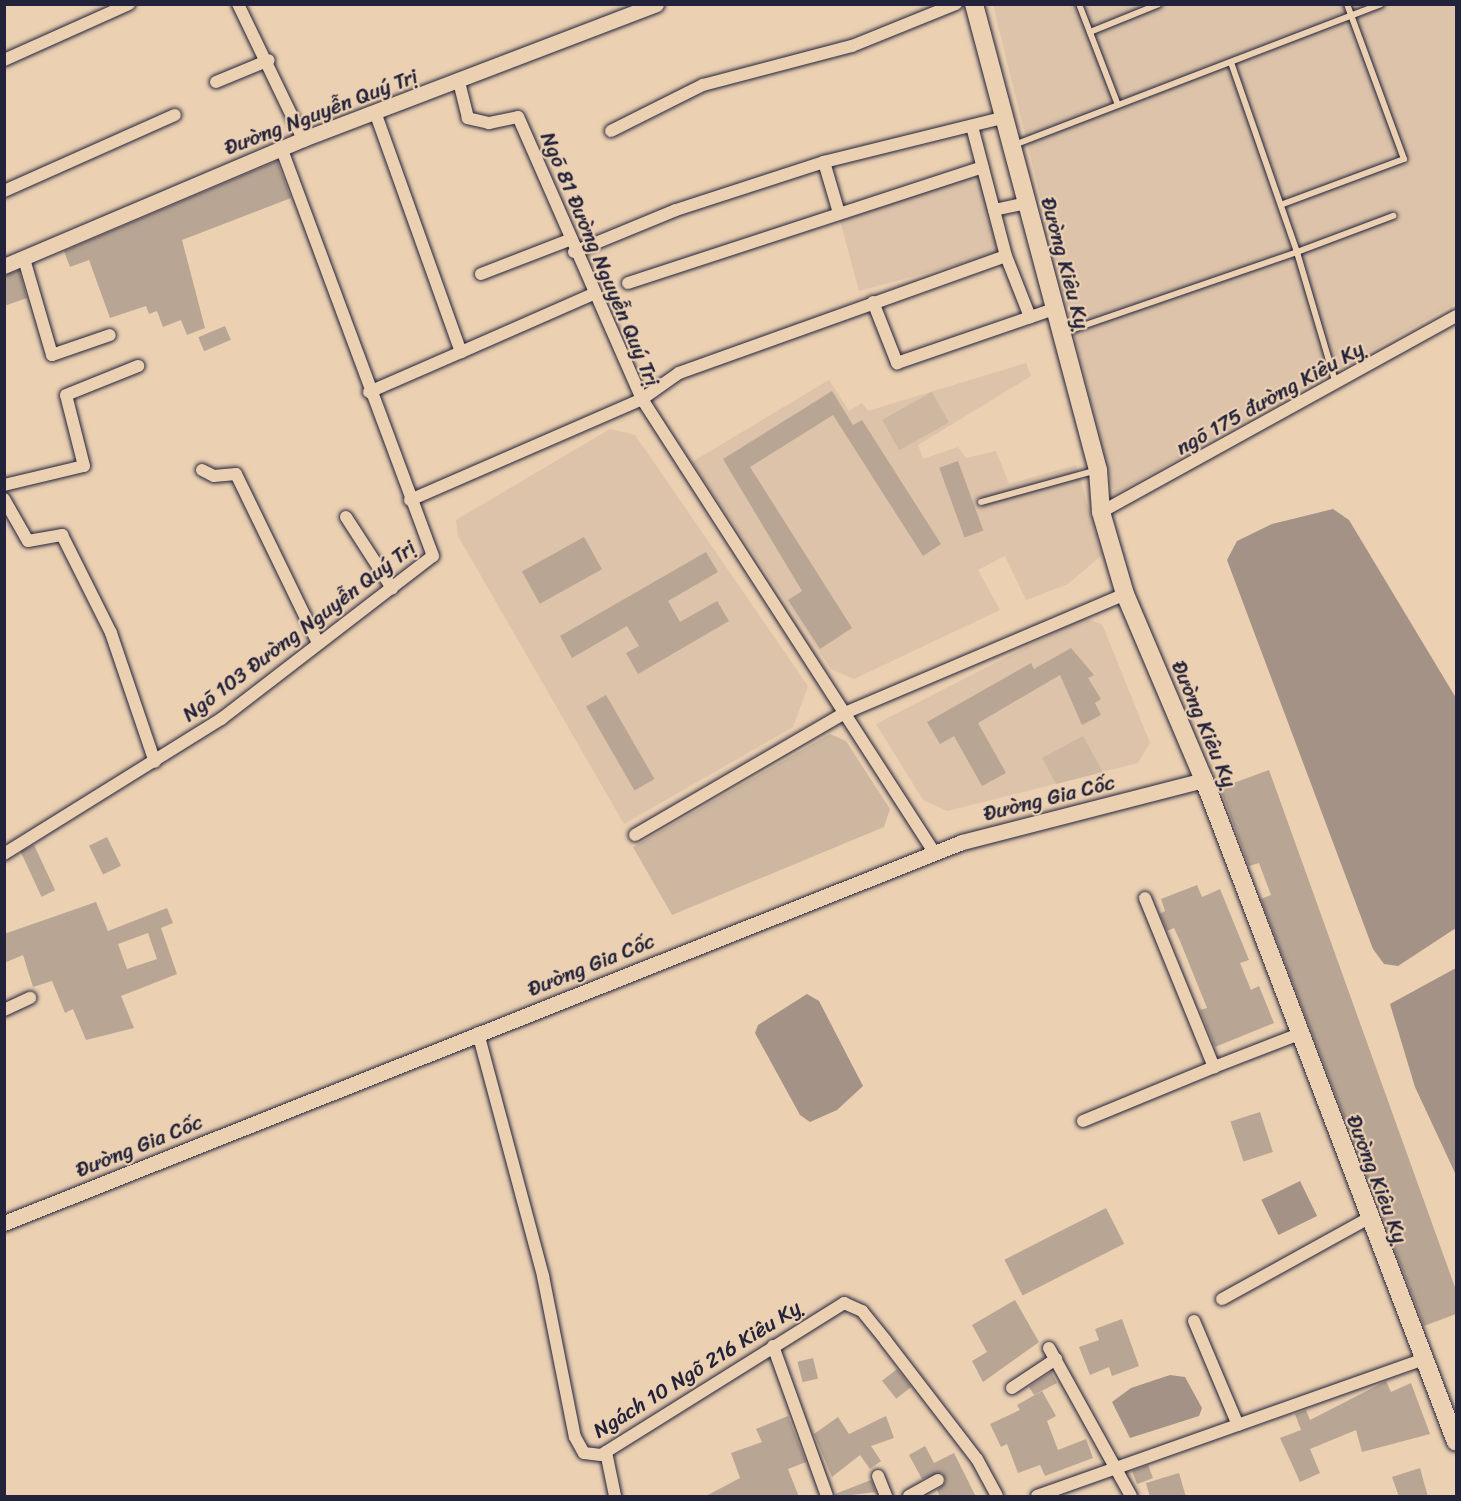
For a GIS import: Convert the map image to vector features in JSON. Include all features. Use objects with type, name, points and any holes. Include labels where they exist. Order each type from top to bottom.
[{"type":"main road","name":"Đường Kiêu Kỵ","points":[[974,4],[1002,118],[1098,470],[1101,512],[1125,594],[1204,780],[1456,1442]]},
{"type":"street","points":[[4,60],[129,4]]},
{"type":"street","points":[[238,4],[269,60],[303,139]]},
{"type":"street","name":"Đường Nguyễn Quý Trị","points":[[5,265],[24,259],[303,139],[656,4]]},
{"type":"street","points":[[611,131],[703,85],[852,46],[956,4]]},
{"type":"street","points":[[216,82],[269,60]]},
{"type":"street","name":"Ngõ 81 Đường Nguyễn Quý Trị","points":[[410,500],[642,399],[568,240],[518,117],[489,123],[468,118],[459,81]]},
{"type":"street","points":[[375,112],[461,352]]},
{"type":"street","points":[[4,191],[175,115]]},
{"type":"street","points":[[574,252],[676,210],[824,162],[1002,118]]},
{"type":"street","points":[[972,126],[1006,256],[1030,317]]},
{"type":"street","name":"Ngõ 103 Đường Nguyễn Quý Trị","points":[[4,854],[221,719],[317,641],[433,556],[369,392],[281,148]]},
{"type":"street","points":[[824,162],[839,213]]},
{"type":"street","points":[[628,283],[982,167]]},
{"type":"street","points":[[994,210],[1026,203]]},
{"type":"street","points":[[481,274],[568,240]]},
{"type":"street","points":[[934,852],[642,399],[679,373],[1006,256]]},
{"type":"street","points":[[24,259],[52,355],[110,335]]},
{"type":"street","points":[[369,392],[461,352],[512,333],[593,294]]},
{"type":"street","points":[[873,302],[897,363],[1054,309]]},
{"type":"street","name":"ngõ 175 đường Kiêu Kỵ","points":[[1101,512],[1336,385],[1456,316]]},
{"type":"street","points":[[4,485],[84,466],[66,395],[138,366]]},
{"type":"street","points":[[202,470],[214,476],[236,474],[317,641]]},
{"type":"street","points":[[4,499],[28,541],[62,535],[111,633],[155,762]]},
{"type":"street","points":[[346,517],[392,588]]},
{"type":"street","points":[[635,835],[845,713],[1125,594]]},
{"type":"street","name":"Đường Gia Cốc","points":[[4,1223],[934,852],[1204,780]]},
{"type":"street","points":[[1146,898],[1214,1067]]},
{"type":"street","points":[[4,1010],[30,998]]},
{"type":"street","name":"Ngách 10 Ngõ 216 Kiêu Kỵ","points":[[478,1033],[513,1160],[576,1437],[584,1454],[606,1452],[836,1305],[862,1311],[977,1459],[997,1497]]},
{"type":"street","points":[[1083,1121],[1299,1034]]},
{"type":"street","points":[[1222,1299],[1369,1218]]},
{"type":"street","points":[[1194,1321],[1238,1425]]},
{"type":"street","points":[[773,1346],[827,1497]]},
{"type":"street","points":[[1012,1388],[1053,1354],[1119,1467],[1131,1497]]},
{"type":"street","points":[[1037,1497],[1424,1359]]},
{"type":"street","points":[[606,1452],[615,1497]]},
{"type":"street","points":[[878,1476],[886,1497]]},
{"type":"street","points":[[909,1497],[938,1480]]},
{"type":"lane","points":[[1079,4],[1118,105]]},
{"type":"lane","points":[[1090,32],[1159,4]]},
{"type":"lane","points":[[1283,204],[1404,159],[1347,4]]},
{"type":"lane","points":[[1011,146],[1381,4]]},
{"type":"lane","points":[[1231,62],[1283,204],[1336,385]]},
{"type":"lane","points":[[1061,333],[1297,252],[1393,216]]},
{"type":"lane","points":[[981,502],[1098,470]]},
{"type":"shaded area","points":[[993,5],[1456,5],[1456,303],[1114,494]]},
{"type":"shaded area","points":[[979,175],[1000,253],[859,291],[838,213]]},
{"type":"shaded area","points":[[1026,363],[1031,376],[918,445],[923,459],[958,447],[966,458],[996,451],[1009,484],[1076,465],[1102,555],[1068,584],[1026,600],[1005,556],[978,570],[1000,610],[854,679],[831,669],[692,462],[829,380],[849,411],[862,403],[868,411]]},
{"type":"shaded area","points":[[932,392],[949,423],[899,450],[882,420]]},
{"type":"shaded area","points":[[610,429],[635,435],[808,686],[793,727],[624,824],[458,536],[456,520]]},
{"type":"shaded area","points":[[1333,509],[1349,520],[1456,698],[1456,928],[1398,966],[1384,964],[1373,949],[1227,560],[1237,541],[1272,524]]},
{"type":"shaded area","points":[[1083,618],[1102,624],[1150,743],[1138,763],[947,811],[923,800],[876,724]]},
{"type":"shaded area","points":[[830,734],[846,741],[890,809],[884,827],[672,915],[633,847]]},
{"type":"shaded area","points":[[1083,736],[1103,772],[1056,784],[1042,758]]},
{"type":"shaded area","points":[[1456,968],[1456,1175],[1415,1087],[1390,1004]]},
{"type":"shaded area","points":[[807,994],[819,1001],[863,1086],[837,1110],[810,1122],[800,1115],[755,1033],[758,1025]]},
{"type":"shaded area","points":[[1300,1181],[1317,1216],[1278,1235],[1261,1200]]},
{"type":"shaded area","points":[[1170,1375],[1185,1377],[1202,1408],[1199,1416],[1130,1438],[1112,1402],[1131,1388]]},
{"type":"building","points":[[277,161],[291,198],[182,240],[205,328],[187,335],[181,320],[163,327],[157,311],[149,314],[146,306],[110,318],[89,260],[70,267],[64,251]]},
{"type":"building","points":[[19,270],[27,298],[4,306],[4,276]]},
{"type":"building","points":[[225,326],[231,340],[204,351],[198,337]]},
{"type":"building","points":[[832,391],[853,425],[862,420],[941,544],[923,556],[833,415],[750,467],[852,628],[820,649],[788,600],[802,591],[723,459]]},
{"type":"building","points":[[958,461],[983,531],[965,537],[939,468]]},
{"type":"building","points":[[584,537],[602,569],[540,604],[522,571]]},
{"type":"building","points":[[706,552],[718,572],[668,601],[680,622],[717,601],[729,621],[638,674],[626,653],[639,646],[627,626],[572,658],[560,636]]},
{"type":"building","points":[[1071,648],[1094,675],[1088,678],[1101,699],[1095,703],[1101,715],[1082,725],[1060,675],[978,723],[1006,773],[982,786],[954,736],[940,744],[927,722],[1031,663],[1034,669]]},
{"type":"building","points":[[606,695],[654,779],[635,791],[586,706]]},
{"type":"building","points":[[1269,770],[1456,1290],[1456,1314],[1424,1326],[1261,899],[1271,895],[1259,863],[1249,866],[1220,788]]},
{"type":"building","points":[[107,837],[121,866],[103,875],[89,846]]},
{"type":"building","points":[[34,845],[55,890],[42,897],[20,851]]},
{"type":"building","points":[[1197,885],[1202,897],[1220,889],[1249,960],[1240,963],[1251,990],[1259,986],[1274,1023],[1215,1047],[1200,1010],[1207,1008],[1180,941],[1174,928],[1167,931],[1160,914],[1165,911],[1161,899]]},
{"type":"building","points":[[96,902],[108,931],[167,908],[173,923],[161,928],[177,974],[121,996],[134,1028],[86,1040],[73,1009],[65,1013],[52,981],[33,987],[23,955],[4,963],[4,934]],"holes":[[[148,933],[157,959],[127,969],[118,944]]]},
{"type":"building","points":[[1260,1112],[1273,1152],[1243,1162],[1231,1122]]},
{"type":"building","points":[[1106,1208],[1124,1244],[1023,1295],[1004,1260]]},
{"type":"building","points":[[1015,1300],[1039,1342],[983,1382],[972,1361],[987,1352],[972,1325]]},
{"type":"building","points":[[1122,1319],[1139,1366],[1112,1376],[1109,1367],[1090,1375],[1079,1347],[1099,1340],[1095,1329]]},
{"type":"building","points":[[813,1358],[818,1378],[803,1382],[797,1362]]},
{"type":"building","points":[[897,1369],[911,1387],[896,1399],[882,1381]]},
{"type":"building","points":[[1051,1372],[1057,1383],[1034,1395],[1029,1387]]},
{"type":"building","points":[[1386,1381],[1391,1392],[1411,1383],[1430,1434],[1362,1452],[1356,1430],[1310,1449],[1320,1473],[1300,1482],[1280,1438],[1301,1430],[1295,1414],[1306,1410],[1310,1420]]},
{"type":"building","points":[[1042,1391],[1056,1416],[1047,1421],[1058,1450],[1086,1439],[1093,1458],[1045,1476],[1040,1465],[1018,1473],[1007,1444],[1001,1447],[990,1424],[1020,1410],[1017,1405]]},
{"type":"building","points":[[788,1416],[806,1462],[788,1469],[799,1497],[704,1497],[740,1478],[731,1453],[762,1442],[756,1429]]},
{"type":"building","points":[[886,1416],[894,1438],[871,1446],[881,1461],[870,1469],[860,1455],[832,1477],[814,1434],[838,1417],[849,1434]]},
{"type":"building","points":[[925,1446],[934,1463],[954,1453],[976,1497],[940,1497],[937,1490],[946,1481],[942,1473],[922,1479],[909,1455]]},
{"type":"building","points":[[1148,1465],[1153,1478],[1137,1484],[1132,1471]]},
{"type":"building","points":[[1420,1468],[1428,1497],[1399,1497],[1392,1477]]},
{"type":"building","points":[[1179,1473],[1186,1497],[1150,1497],[1146,1483]]},
{"type":"building","points":[[871,1480],[876,1492],[835,1497],[835,1494]]}]
